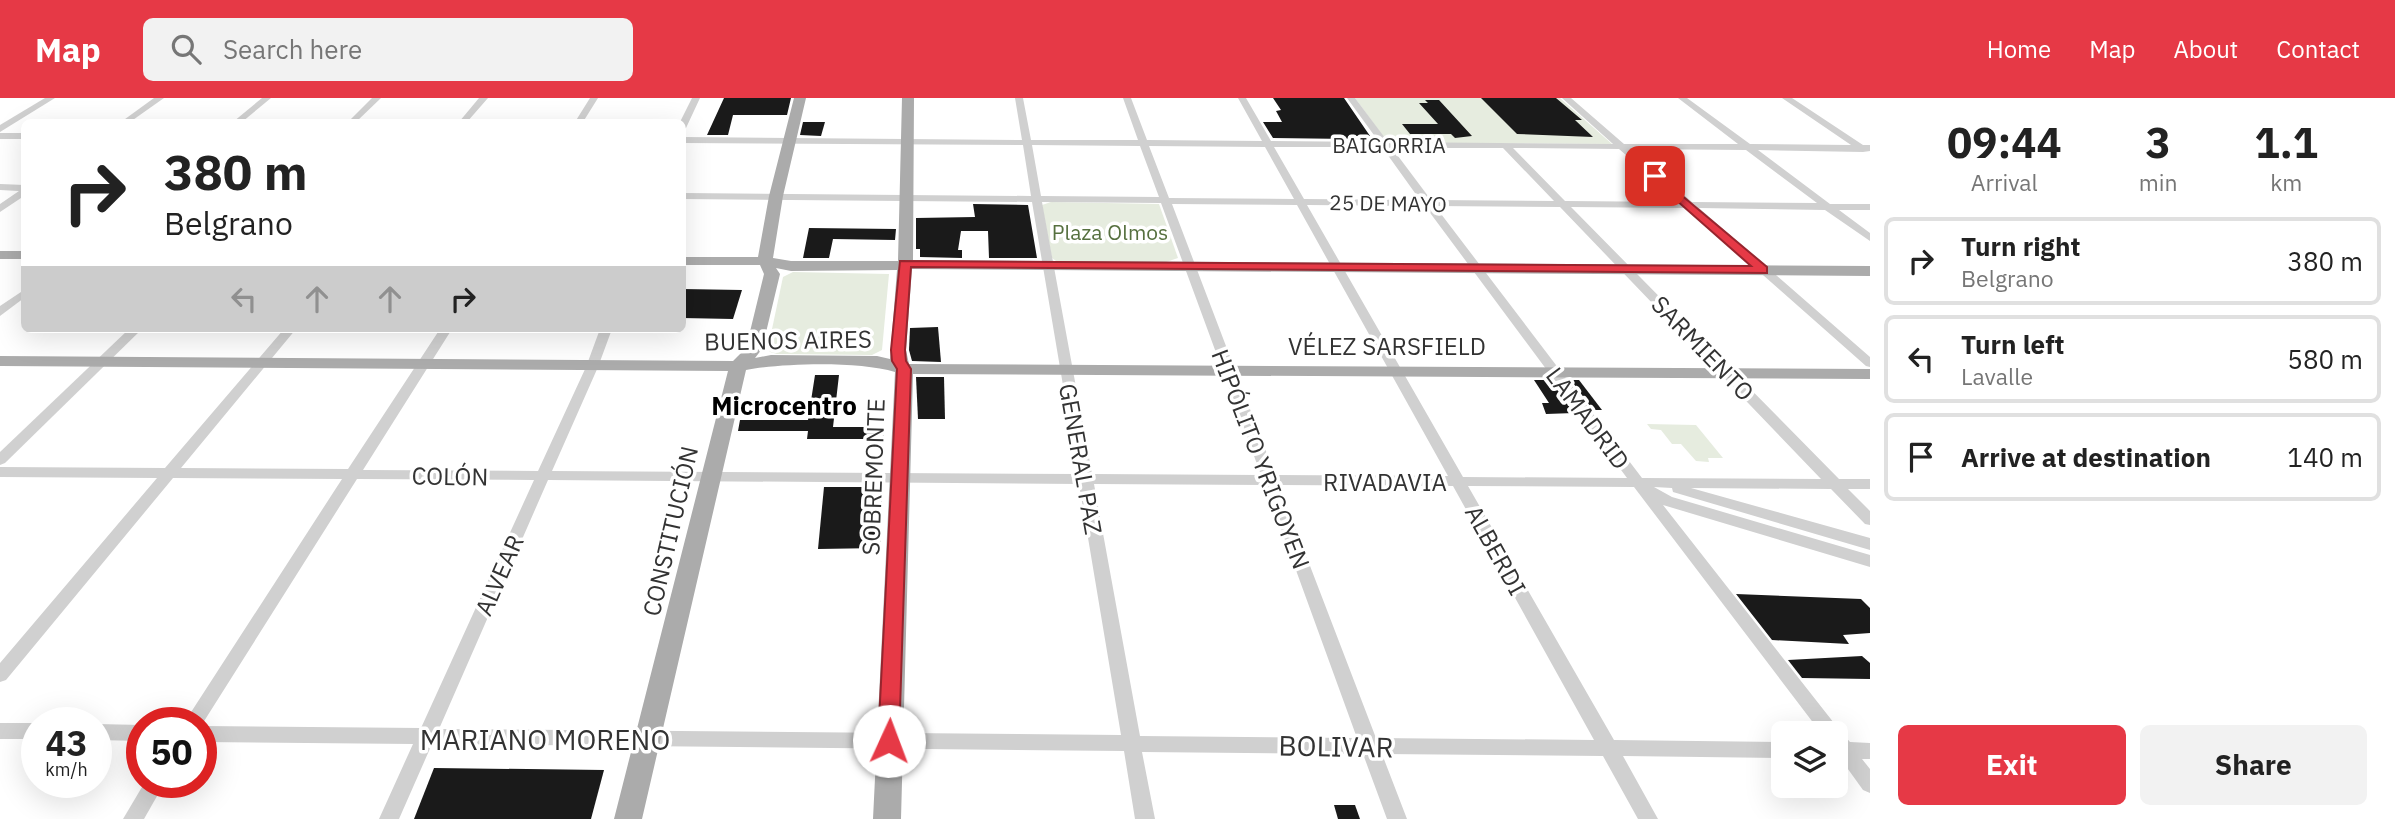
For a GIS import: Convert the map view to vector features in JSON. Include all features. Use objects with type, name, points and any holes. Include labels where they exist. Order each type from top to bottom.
[{"type":"main road","name":"CONSTITUCIÓN","points":[[628,819],[738,366],[754,349],[772,274],[765,261],[776,196],[800,98]]},
{"type":"main road","name":"SOBREMONTE","points":[[887,819],[904,369],[899,361],[898,350],[905,264],[908,98]]},
{"type":"main road","points":[[0,255],[21,255]]},
{"type":"main road","points":[[686,261],[765,261],[791,267],[1048,264],[1870,271]]},
{"type":"main road","name":"BUENOS AIRES","points":[[0,361],[592,367],[738,366],[771,360],[877,361],[904,369]]},
{"type":"main road","name":"VÉLEZ SARSFIELD","points":[[904,369],[1870,374]]},
{"type":"street","points":[[0,129],[51,98]]},
{"type":"street","points":[[129,119],[160,98]]},
{"type":"street","points":[[241,119],[267,98]]},
{"type":"street","points":[[355,119],[377,98]]},
{"type":"street","points":[[466,119],[484,98]]},
{"type":"street","points":[[581,119],[594,98]]},
{"type":"street","points":[[686,119],[695,98]]},
{"type":"street","name":"GENERAL PAZ","points":[[1019,98],[1145,819]]},
{"type":"street","name":"HIPÓLITO YRIGOYEN","points":[[1127,98],[1396,819]]},
{"type":"street","name":"ALBERDI","points":[[1242,98],[1648,819]]},
{"type":"street","name":"LAMADRID","points":[[1351,98],[1638,485],[1823,721]]},
{"type":"street","points":[[1566,98],[1870,363]]},
{"type":"street","points":[[1682,98],[1870,238]]},
{"type":"street","points":[[1786,98],[1868,150]]},
{"type":"street","points":[[0,136],[21,136]]},
{"type":"street","name":"BAIGORRIA","points":[[686,141],[1621,146],[1868,150]]},
{"type":"street","name":"SARMIENTO","points":[[1506,146],[1870,520]]},
{"type":"street","points":[[0,187],[21,190]]},
{"type":"street","points":[[0,209],[21,192]]},
{"type":"street","name":"25 DE MAYO","points":[[686,195],[1870,207]]},
{"type":"street","points":[[0,313],[21,296]]},
{"type":"street","points":[[0,460],[132,333]]},
{"type":"street","points":[[0,675],[287,333]]},
{"type":"street","points":[[203,707],[443,333]]},
{"type":"street","name":"ALVEAR","points":[[389,819],[592,367],[605,333]]},
{"type":"street","name":"COLÓN","points":[[0,472],[900,479]]},
{"type":"street","name":"RIVADAVIA","points":[[900,479],[1638,485],[1870,484]]},
{"type":"street","points":[[1638,485],[1679,489],[1870,544]]},
{"type":"street","points":[[1638,485],[1667,501],[1870,561]]},
{"type":"street","points":[[0,731],[21,732]]},
{"type":"street","name":"MARIANO MORENO","points":[[217,734],[889,741]]},
{"type":"street","name":"BOLIVAR","points":[[889,741],[1771,750]]},
{"type":"street","points":[[1848,747],[1870,751]]},
{"type":"street","points":[[1848,757],[1870,784]]},
{"type":"street","points":[[133,819],[146,798]]},
{"type":"green space","points":[[1355,98],[1560,98],[1612,144],[1388,143]]},
{"type":"green space","name":"Plaza Olmos","points":[[1051,202],[1159,204],[1178,258],[1166,262],[1056,261],[1052,258],[1042,205]]},
{"type":"green space","points":[[793,272],[889,274],[882,350],[872,355],[770,352],[768,348],[783,277]]},
{"type":"green space","points":[[1647,424],[1696,425],[1723,458],[1708,458],[1709,462],[1696,461],[1681,444],[1672,444],[1661,430],[1651,429]]},
{"type":"building","points":[[724,98],[791,98],[787,115],[733,115],[728,135],[707,135]]},
{"type":"building","points":[[1273,98],[1344,98],[1370,136],[1348,136],[1350,139],[1273,138],[1263,122],[1282,122],[1276,111],[1281,110]]},
{"type":"building","points":[[1481,98],[1556,98],[1582,120],[1575,120],[1593,137],[1517,134]]},
{"type":"building","points":[[1425,100],[1439,100],[1472,136],[1455,138],[1451,134],[1410,134],[1402,124],[1438,124],[1419,103],[1428,103]]},
{"type":"building","points":[[803,122],[825,122],[821,136],[800,135]]},
{"type":"building","points":[[973,204],[1028,205],[1037,258],[989,258],[988,231],[961,231],[958,250],[962,250],[962,258],[920,257],[920,249],[916,249],[916,218],[975,217]]},
{"type":"building","points":[[809,228],[896,229],[895,240],[833,239],[829,258],[803,258]]},
{"type":"building","points":[[686,289],[742,290],[733,319],[686,318]]},
{"type":"building","points":[[938,327],[941,362],[912,361],[909,350],[910,328]]},
{"type":"building","points":[[815,375],[839,375],[833,427],[884,427],[883,439],[807,439],[808,431],[738,431],[740,420],[808,420]]},
{"type":"building","points":[[916,377],[944,377],[945,419],[918,419]]},
{"type":"building","points":[[1534,380],[1551,380],[1574,413],[1546,414],[1542,403],[1549,403]]},
{"type":"building","points":[[1571,380],[1579,380],[1602,410],[1593,410]]},
{"type":"building","points":[[824,487],[873,487],[882,495],[880,548],[818,549]]},
{"type":"building","points":[[1736,594],[1861,599],[1870,608],[1870,633],[1843,635],[1849,644],[1772,640]]},
{"type":"building","points":[[1862,656],[1870,663],[1870,679],[1802,678],[1788,660]]},
{"type":"building","points":[[434,768],[604,770],[591,819],[414,819]]},
{"type":"building","points":[[1334,805],[1355,805],[1360,819],[1338,819]]},
{"type":"district","name":"Microcentro","points":[[784,405]]},
{"type":"route","points":[[889,741],[904,369],[899,361],[898,350],[905,264],[1762,270],[1655,176]]}]
